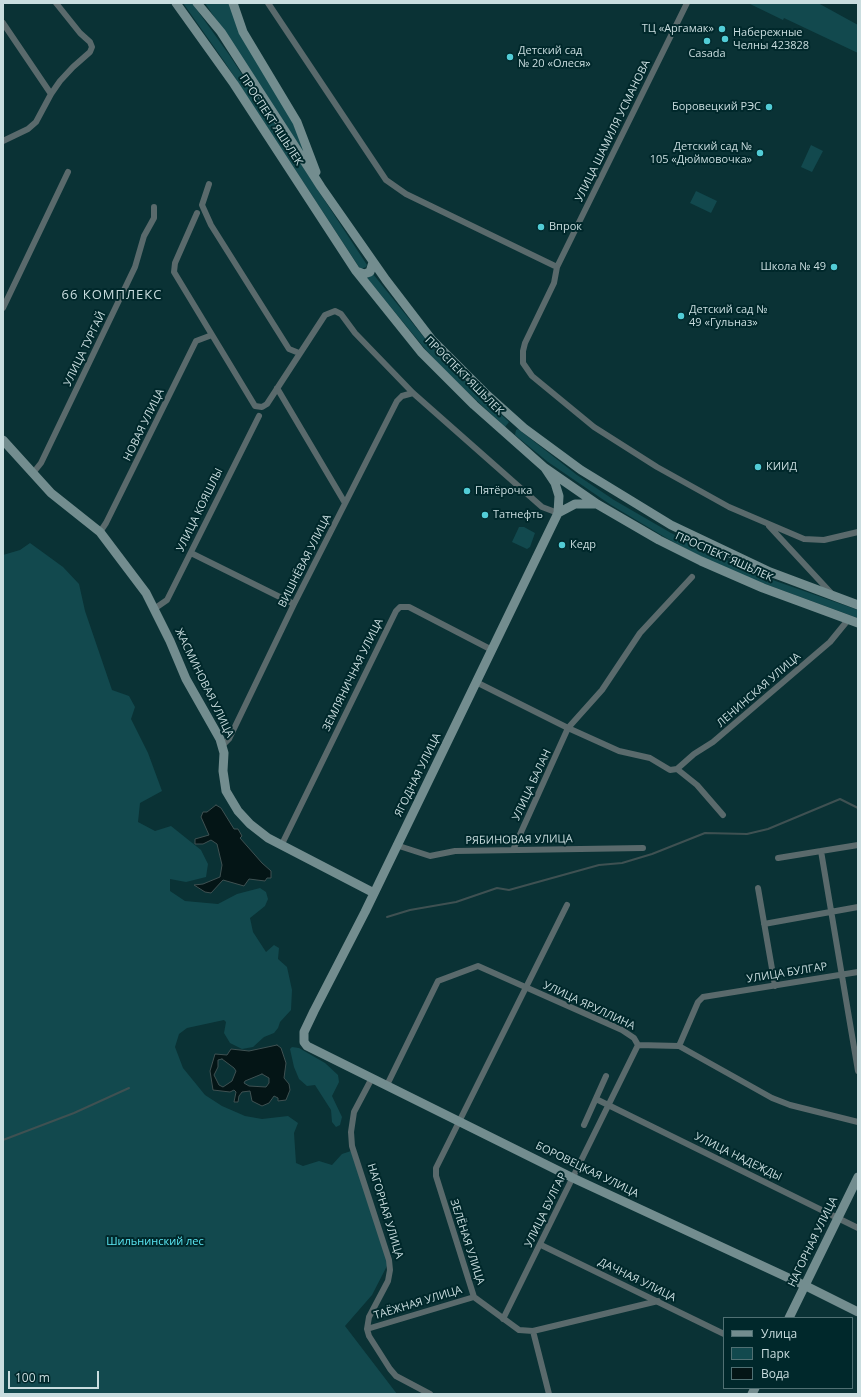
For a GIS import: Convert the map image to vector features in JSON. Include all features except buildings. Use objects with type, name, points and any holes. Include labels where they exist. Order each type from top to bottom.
[{"type":"main road","name":"ПРОСПЕКТ ЯШЬЛЕК","points":[[176,3],[234,84],[356,271],[421,352],[474,405],[545,468],[597,504],[659,540],[701,561],[763,588],[858,623]]},
{"type":"main road","name":"ПРОСПЕКТ ЯШЬЛЕК","points":[[197,3],[221,32],[321,187],[373,262],[432,340],[524,428],[581,470],[671,525],[770,572],[858,605]]},
{"type":"main road","points":[[233,3],[243,32],[297,122],[321,187]]},
{"type":"main road","points":[[356,271],[364,274],[370,272],[373,262]]},
{"type":"main road","points":[[512,439],[510,427],[513,426],[524,428]]},
{"type":"main road","name":"ЖАСМИНОВАЯ УЛИЦА","points":[[3,440],[55,496],[100,532],[146,593],[186,679],[222,746],[223,778],[226,791],[250,824],[259,832],[281,846],[374,893]]},
{"type":"main road","points":[[545,468],[555,483],[557,489],[559,496],[558,513]]},
{"type":"main road","points":[[558,513],[575,504],[597,504]]},
{"type":"main road","name":"ЯГОДНАЯ УЛИЦА","points":[[307,1046],[304,1042],[304,1032],[374,893],[558,513]]},
{"type":"main road","name":"БОРОВЕЦКАЯ УЛИЦА","points":[[307,1046],[573,1178],[806,1286],[858,1312]]},
{"type":"main road","name":"НАГОРНАЯ УЛИЦА","points":[[790,1317],[858,1177]]},
{"type":"street","points":[[3,141],[28,129],[36,122],[51,94],[72,67],[90,52],[92,47],[90,42],[80,33],[56,3]]},
{"type":"street","points":[[268,3],[386,180],[397,189],[494,238],[556,266]]},
{"type":"street","name":"УЛИЦА ШАМИЛЯ УСМАНОВА","points":[[687,3],[556,266],[554,283],[523,351],[523,363],[532,376],[594,427],[657,468],[729,507],[768,525]]},
{"type":"street","points":[[3,23],[51,94]]},
{"type":"street","points":[[3,308],[68,172]]},
{"type":"street","points":[[209,184],[202,205],[211,225],[289,349],[299,353]]},
{"type":"street","name":"УЛИЦА ТУРГАЙ","points":[[33,474],[41,463],[135,267],[144,236],[154,218],[154,207]]},
{"type":"street","points":[[197,213],[175,264],[174,272],[255,406],[262,407],[267,404],[325,315],[335,311],[342,314],[355,333],[413,393],[542,507],[558,513]]},
{"type":"street","name":"НОВАЯ УЛИЦА","points":[[100,532],[106,523],[196,341],[212,335]]},
{"type":"street","points":[[277,388],[345,503]]},
{"type":"street","name":"ВИШНЁВАЯ УЛИЦА","points":[[222,746],[229,739],[294,604],[397,401],[402,396],[413,393]]},
{"type":"street","name":"УЛИЦА КОЯШЛЫ","points":[[154,609],[167,600],[258,416]]},
{"type":"street","points":[[768,525],[812,540],[824,540],[858,532]]},
{"type":"street","points":[[768,525],[834,596]]},
{"type":"street","points":[[190,553],[294,604]]},
{"type":"street","name":"УЛИЦА БАЛАН","points":[[513,850],[568,728],[602,690],[640,633],[692,577]]},
{"type":"street","name":"ЗЕМЛЯНИЧНАЯ УЛИЦА","points":[[281,846],[396,611],[400,607],[409,607],[492,650]]},
{"type":"street","name":"ЛЕНИНСКАЯ УЛИЦА","points":[[676,769],[694,754],[713,742],[830,642],[848,620]]},
{"type":"street","points":[[476,682],[568,728],[619,751],[650,758],[670,770],[676,769],[697,785],[723,816]]},
{"type":"street","points":[[778,858],[858,844]]},
{"type":"street","name":"РЯБИНОВАЯ УЛИЦА","points":[[396,845],[430,856],[455,851],[643,848]]},
{"type":"street","points":[[822,851],[841,975],[858,1071]]},
{"type":"street","points":[[758,888],[775,986]]},
{"type":"street","name":"ЗЕЛЁНАЯ УЛИЦА","points":[[567,905],[436,1172],[474,1297],[518,1330],[533,1331],[658,1301]]},
{"type":"street","points":[[764,924],[858,907]]},
{"type":"street","name":"УЛИЦА ЯРУЛЛИНА","points":[[387,1085],[438,981],[478,966],[622,1030],[634,1038],[638,1045],[679,1046],[772,1098],[790,1105],[858,1122]]},
{"type":"street","name":"УЛИЦА БУЛГАР","points":[[679,1046],[698,1002],[703,997],[858,972]]},
{"type":"street","name":"УЛИЦА БУЛГАР","points":[[503,1319],[541,1245],[638,1045]]},
{"type":"street","points":[[584,1125],[606,1076]]},
{"type":"street","name":"НАГОРНАЯ УЛИЦА","points":[[367,1329],[369,1317],[388,1281],[390,1270],[389,1260],[352,1146],[351,1132],[354,1112],[372,1078]]},
{"type":"street","name":"УЛИЦА НАДЕЖДЫ","points":[[596,1099],[858,1228]]},
{"type":"street","name":"ДАЧНАЯ УЛИЦА","points":[[541,1245],[723,1334]]},
{"type":"street","name":"ТАЁЖНАЯ УЛИЦА","points":[[367,1329],[474,1297]]},
{"type":"street","points":[[367,1329],[369,1336],[390,1370],[396,1376],[430,1394]]},
{"type":"street","points":[[533,1331],[549,1394]]},
{"type":"green space","points":[[183,3],[192,3],[230,56],[367,265],[366,267],[361,269],[359,267],[224,61]]},
{"type":"green space","points":[[205,3],[229,3],[240,33],[290,115],[306,156]]},
{"type":"green space","points":[[748,3],[818,3],[858,25],[858,53],[784,18],[783,20]]},
{"type":"green space","points":[[811,145],[823,151],[812,172],[801,167]]},
{"type":"green space","points":[[696,191],[717,201],[711,213],[690,203]]},
{"type":"green space","points":[[373,274],[431,346],[452,369],[509,422],[505,427],[447,373],[426,350],[367,278]]},
{"type":"green space","points":[[518,429],[577,475],[614,500],[671,533],[715,555],[767,578],[858,610],[858,618],[765,584],[711,562],[668,539],[611,505],[548,462],[515,435],[516,430]]},
{"type":"green space","points":[[519,527],[524,527],[535,533],[530,547],[527,549],[512,542]]},
{"type":"green space","name":"Шильнинский лес","points":[[30,543],[63,567],[79,584],[85,611],[112,690],[129,696],[135,707],[131,719],[148,753],[162,791],[140,803],[138,822],[155,831],[171,826],[201,850],[208,864],[206,877],[186,882],[170,879],[170,891],[185,901],[218,904],[237,894],[260,888],[266,892],[268,899],[265,906],[250,918],[253,932],[266,952],[274,945],[279,948],[278,959],[287,967],[292,990],[291,1010],[280,1022],[274,1033],[264,1037],[253,1047],[242,1049],[230,1043],[224,1033],[226,1022],[224,1020],[187,1028],[179,1034],[175,1047],[183,1068],[205,1095],[222,1106],[245,1116],[262,1119],[288,1116],[298,1123],[294,1133],[296,1163],[303,1166],[319,1161],[332,1165],[342,1154],[351,1151],[389,1262],[372,1295],[345,1326],[397,1394],[3,1394],[3,555],[20,550]]},
{"type":"green space","points":[[292,1047],[299,1048],[325,1063],[338,1075],[339,1082],[332,1096],[342,1117],[340,1125],[336,1127],[332,1122],[331,1110],[315,1085],[307,1086],[299,1079],[294,1067],[290,1049]]},
{"type":"water","points":[[216,805],[221,808],[234,829],[238,829],[242,836],[240,838],[271,871],[271,878],[267,878],[265,881],[249,879],[244,886],[223,880],[211,893],[205,892],[194,885],[203,884],[220,877],[222,865],[217,844],[211,840],[203,844],[195,844],[195,839],[209,835],[201,817],[203,812],[207,812]]},
{"type":"water","points":[[277,1045],[281,1048],[286,1063],[284,1078],[289,1084],[290,1090],[286,1100],[278,1101],[278,1098],[274,1096],[269,1103],[262,1106],[252,1101],[250,1091],[242,1092],[239,1096],[238,1102],[234,1102],[236,1092],[234,1090],[230,1092],[213,1090],[210,1071],[215,1054],[227,1055],[231,1049],[249,1051]],"holes":[[[222,1059],[236,1071],[232,1081],[223,1087],[219,1085],[214,1075],[218,1067],[218,1060]],[[262,1074],[269,1078],[269,1083],[266,1087],[249,1086],[244,1083],[245,1081]]]},
{"type":"waterway","points":[[387,917],[410,910],[456,902],[497,888],[509,890],[599,865],[622,863],[652,854],[705,833],[747,834],[768,829],[840,799],[858,808]]},
{"type":"waterway","points":[[3,1140],[74,1113],[129,1088]]},
{"type":"place","name":"ТЦ «Аргамак»","points":[[722,29]]},
{"type":"place","name":"Набережные Челны 423828","points":[[725,39]]},
{"type":"place","name":"Casada","points":[[707,41]]},
{"type":"place","name":"Детский сад № 20 «Олеся»","points":[[510,57]]},
{"type":"place","name":"Боровецкий РЭС","points":[[769,107]]},
{"type":"place","name":"Детский сад № 105 «Дюймовочка»","points":[[760,153]]},
{"type":"place","name":"Впрок","points":[[541,227]]},
{"type":"place","name":"Школа № 49","points":[[834,267]]},
{"type":"place","name":"Детский сад № 49 «Гульназ»","points":[[681,316]]},
{"type":"place","name":"КИИД","points":[[758,467]]},
{"type":"place","name":"Пятёрочка","points":[[467,491]]},
{"type":"place","name":"Татнефть","points":[[485,515]]},
{"type":"place","name":"Кедр","points":[[562,545]]},
{"type":"district","name":"66 КОМПЛЕКС","points":[[112,295]]}]
